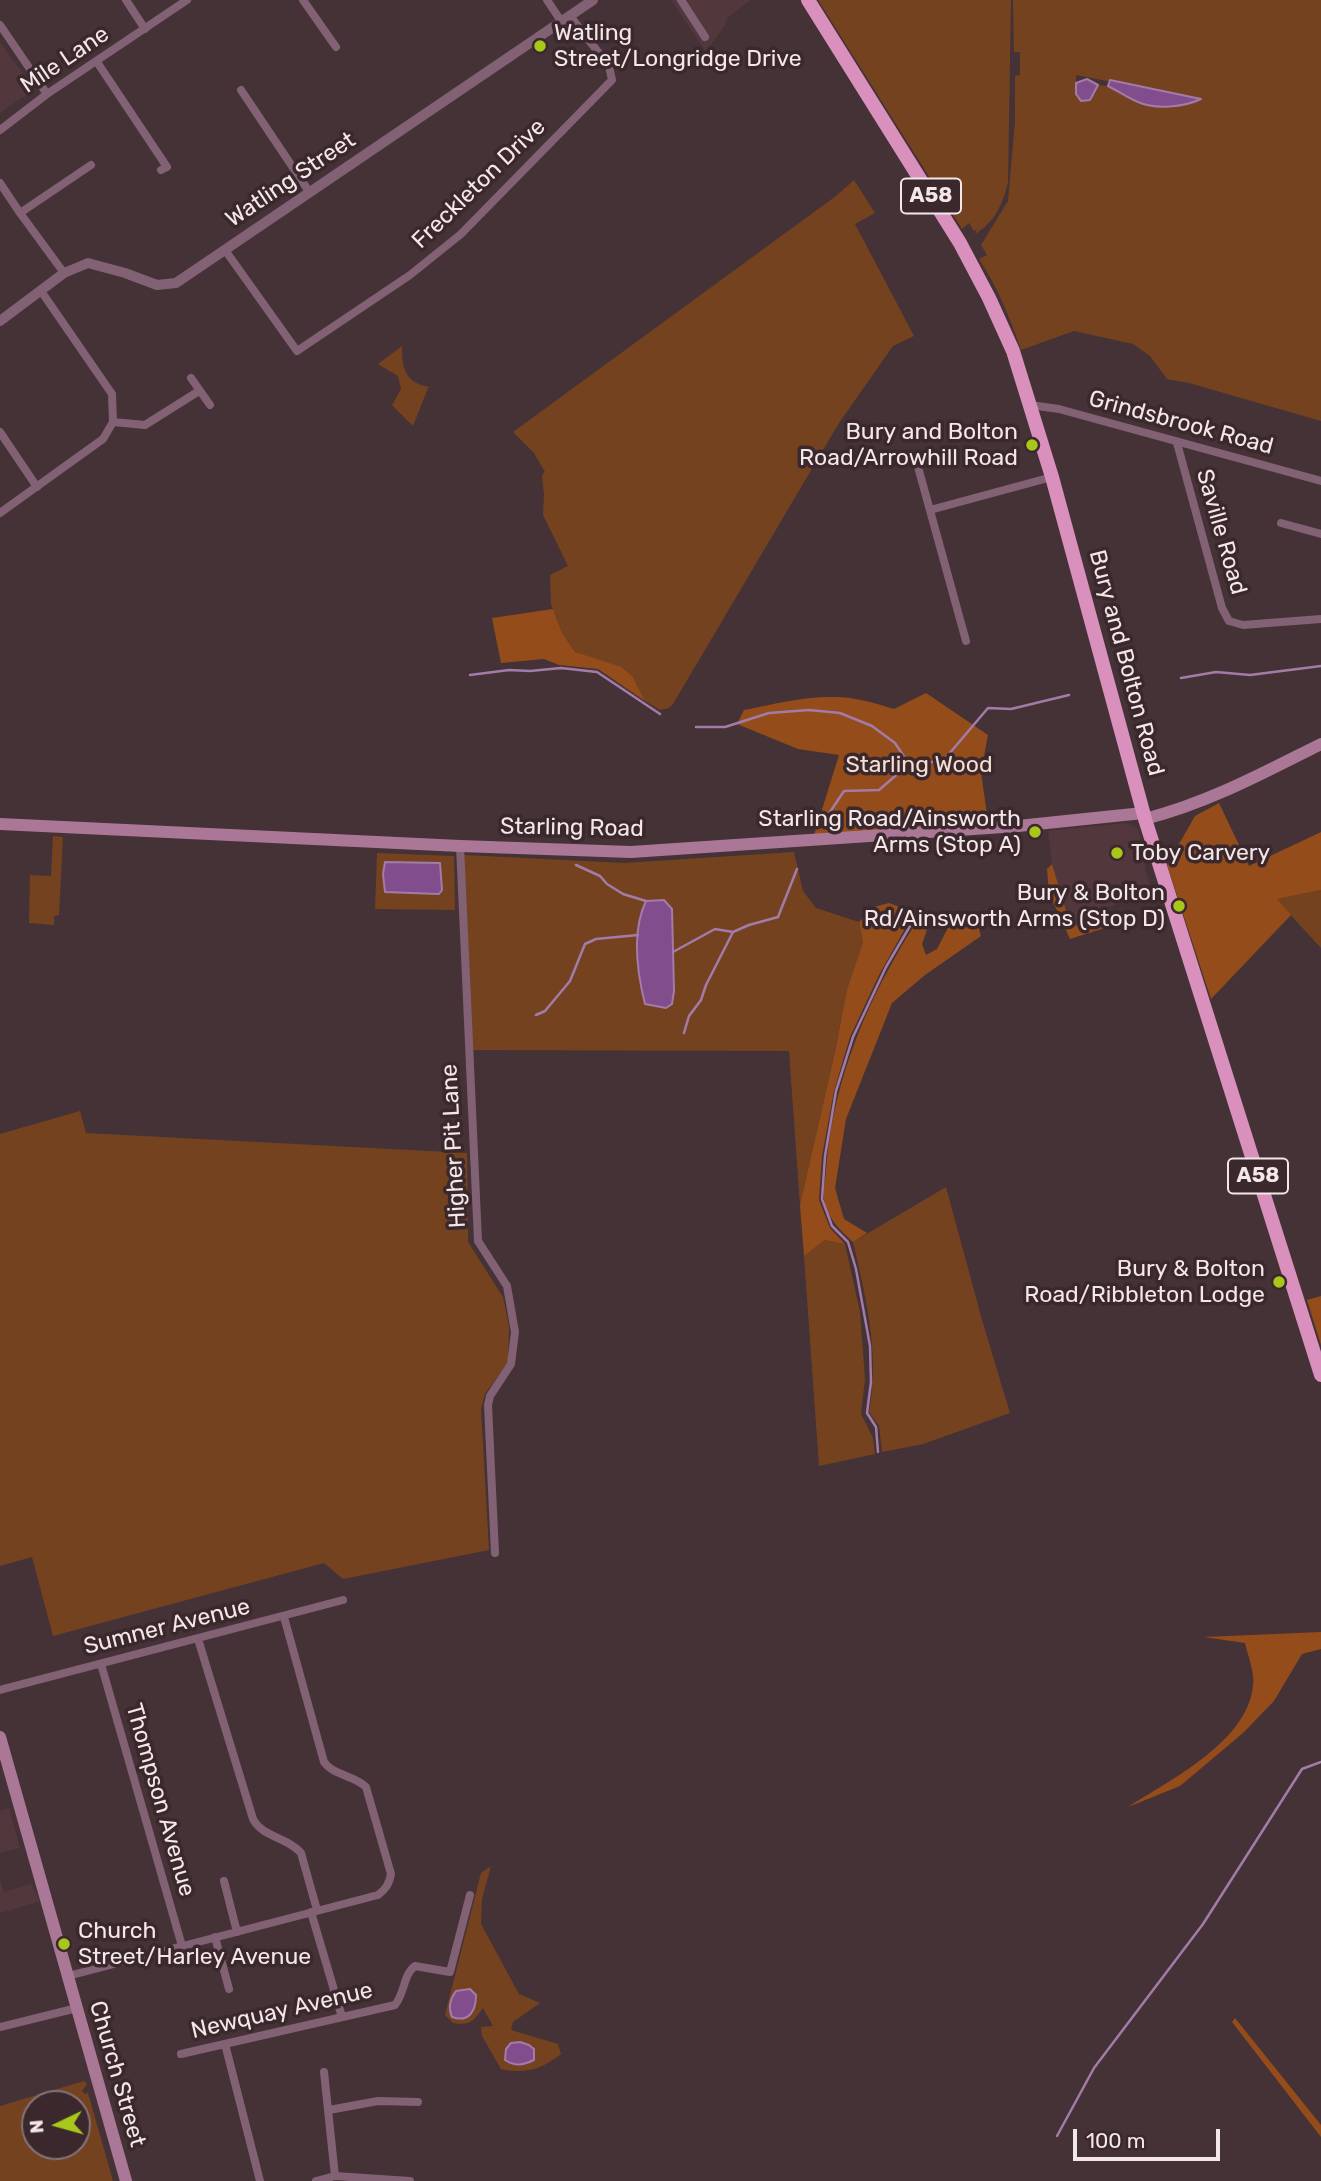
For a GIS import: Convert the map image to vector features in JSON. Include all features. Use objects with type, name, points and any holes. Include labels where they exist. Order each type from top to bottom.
[{"type":"highway","name":"Bury and Bolton Road","points":[[808,0],[960,243],[1003,326],[1052,477],[1144,816],[1321,1375]]},
{"type":"main road","name":"Starling Road","points":[[0,824],[631,852],[1144,816],[1180,810],[1204,801],[1321,744]]},
{"type":"main road","name":"Church Street","points":[[0,1737],[126,2181]]},
{"type":"street","points":[[126,0],[145,29]]},
{"type":"street","name":"Mile Lane","points":[[0,130],[47,94],[187,0]]},
{"type":"street","points":[[303,0],[336,47]]},
{"type":"street","points":[[547,0],[566,19]]},
{"type":"street","name":"Watling Street","points":[[0,321],[64,273],[88,262],[157,285],[176,283],[593,0]]},
{"type":"street","points":[[681,0],[705,37]]},
{"type":"street","name":"Freckleton Drive","points":[[225,250],[297,351],[410,275],[461,234],[612,80],[610,66],[566,19]]},
{"type":"street","points":[[0,25],[47,94]]},
{"type":"street","points":[[97,62],[167,167],[162,170]]},
{"type":"street","points":[[241,90],[310,193]]},
{"type":"street","points":[[20,213],[91,165]]},
{"type":"street","points":[[0,183],[64,273]]},
{"type":"street","points":[[0,513],[103,439],[113,422],[112,394],[41,291]]},
{"type":"street","points":[[191,378],[210,405]]},
{"type":"street","points":[[113,422],[145,425],[199,391]]},
{"type":"street","name":"Grindsbrook Road","points":[[1030,405],[1059,409],[1321,481]]},
{"type":"street","points":[[0,432],[37,487]]},
{"type":"street","name":"Saville Road","points":[[1177,443],[1222,608],[1229,621],[1243,625],[1321,619]]},
{"type":"street","points":[[915,456],[966,640]]},
{"type":"street","points":[[930,510],[1052,477]]},
{"type":"street","points":[[1281,523],[1321,534]]},
{"type":"street","name":"Higher Pit Lane","points":[[460,846],[478,1241],[507,1286],[515,1332],[511,1364],[490,1396],[488,1405],[495,1553]]},
{"type":"street","name":"Sumner Avenue","points":[[0,1690],[343,1600]]},
{"type":"street","points":[[68,1976],[378,1895],[390,1882],[391,1874],[366,1787],[362,1782],[331,1769],[324,1762],[284,1617]]},
{"type":"street","points":[[198,1639],[253,1819],[261,1828],[295,1846],[301,1853],[342,2017]]},
{"type":"street","name":"Thompson Avenue","points":[[101,1664],[181,1946]]},
{"type":"street","points":[[224,1881],[237,1931]]},
{"type":"street","name":"Newquay Avenue","points":[[181,2054],[396,2005],[409,1971],[415,1966],[450,1972],[470,1895]]},
{"type":"street","points":[[215,1937],[229,1989]]},
{"type":"street","points":[[0,2027],[77,2008]]},
{"type":"street","points":[[225,2044],[260,2181]]},
{"type":"street","points":[[325,2072],[335,2176]]},
{"type":"street","points":[[329,2110],[378,2101],[418,2102]]},
{"type":"street","points":[[316,2181],[335,2176],[410,2181]]},
{"type":"shaded area","points":[[671,0],[751,0],[727,18],[706,52]]},
{"type":"shaded area","points":[[818,0],[1011,0],[1008,183],[997,212],[988,224],[975,234],[977,229],[974,231],[969,223],[962,229]]},
{"type":"shaded area","points":[[1013,0],[1321,0],[1321,421],[1167,379],[1150,356],[1133,344],[1074,331],[1021,350],[1003,303],[979,259],[987,255],[981,245],[1008,201],[1015,121],[1015,76],[1020,75],[1020,52],[1014,52]],"holes":[[[1076,75],[1199,99],[1169,107],[1142,103],[1108,86],[1098,85],[1076,94]]]},
{"type":"shaded area","points":[[0,42],[29,82],[26,95],[0,113]]},
{"type":"shaded area","points":[[1087,79],[1098,85],[1090,100],[1081,101],[1076,94],[1076,83]]},
{"type":"shaded area","points":[[1110,80],[1201,99],[1187,104],[1153,106],[1130,99],[1108,86]]},
{"type":"shaded area","points":[[854,180],[875,213],[855,224],[914,336],[893,346],[839,423],[673,704],[660,710],[645,701],[633,677],[575,652],[562,633],[551,604],[550,575],[568,566],[543,515],[542,475],[545,472],[534,453],[513,432],[836,196]]},
{"type":"shaded area","points":[[402,346],[407,374],[415,382],[430,387],[413,426],[392,405],[401,389],[398,376],[378,364]]},
{"type":"shaded area","points":[[1127,823],[1138,829],[1152,893],[1102,909],[1105,916],[1071,927],[1052,864],[1048,831]]},
{"type":"shaded area","points":[[53,836],[63,837],[59,915],[54,916],[54,925],[29,923],[30,875],[51,876]]},
{"type":"shaded area","points":[[794,852],[803,891],[816,908],[859,922],[863,942],[847,989],[800,1205],[789,1051],[472,1050],[464,855],[624,863]]},
{"type":"shaded area","points":[[377,853],[454,856],[455,910],[375,909]]},
{"type":"shaded area","points":[[385,862],[440,863],[442,890],[439,894],[385,892]]},
{"type":"shaded area","points":[[1321,890],[1321,948],[1276,899]]},
{"type":"shaded area","points":[[664,900],[672,909],[674,991],[672,1004],[666,1008],[645,1004],[637,952],[638,926],[646,901]]},
{"type":"shaded area","points":[[80,1111],[86,1133],[467,1153],[468,1242],[503,1297],[509,1326],[508,1362],[485,1394],[481,1409],[489,1550],[343,1579],[324,1563],[53,1636],[32,1557],[0,1566],[0,1134]]},
{"type":"shaded area","points":[[946,1187],[1010,1413],[923,1444],[882,1452],[879,1426],[869,1412],[872,1347],[867,1305],[853,1242]]},
{"type":"shaded area","points":[[825,1240],[845,1244],[860,1312],[865,1379],[861,1414],[873,1438],[875,1454],[819,1466],[804,1256]]},
{"type":"shaded area","points":[[9,1808],[20,1848],[0,1853],[0,1811]]},
{"type":"shaded area","points":[[491,1866],[482,1899],[481,1924],[519,1994],[540,2003],[513,2022],[511,2030],[558,2044],[561,2054],[547,2064],[532,2069],[501,2069],[482,2036],[481,2027],[493,2026],[483,2008],[474,2019],[464,2024],[453,2023],[445,2015],[481,1873]]},
{"type":"shaded area","points":[[0,1880],[4,1892],[31,1884],[40,1901],[0,1913]]},
{"type":"shaded area","points":[[470,1989],[476,1995],[473,2011],[467,2017],[452,2017],[450,2007],[454,1994],[456,1991]]},
{"type":"shaded area","points":[[520,2042],[534,2049],[534,2060],[513,2064],[505,2060],[506,2049],[511,2043]]},
{"type":"shaded area","points":[[84,2081],[87,2084],[83,2090],[54,2090]]},
{"type":"shaded area","points":[[21,2100],[21,2160],[91,2160],[91,2104],[113,2181],[0,2181],[0,2106]]},
{"type":"green space","points":[[553,609],[562,633],[575,652],[621,667],[633,677],[645,701],[598,669],[559,665],[544,659],[501,663],[492,618]]},
{"type":"green space","name":"Starling Wood","points":[[926,693],[988,735],[981,772],[988,822],[814,835],[839,755],[798,749],[737,724],[744,710],[789,701],[842,697],[894,709]]},
{"type":"green space","points":[[1219,803],[1249,866],[1321,832],[1321,890],[1277,899],[1291,915],[1211,999],[1167,865],[1195,816]]},
{"type":"green space","points":[[1052,864],[1071,927],[1105,916],[1108,927],[1070,939],[1049,893],[1047,869]]},
{"type":"green space","points":[[889,903],[905,909],[911,918],[879,975],[850,1037],[834,1091],[822,1156],[819,1200],[830,1228],[845,1244],[825,1240],[804,1256],[800,1205],[847,989],[863,942],[859,922],[874,907]]},
{"type":"green space","points":[[926,912],[928,927],[922,944],[926,955],[937,949],[953,918],[977,922],[981,936],[925,975],[892,1003],[846,1119],[835,1188],[844,1219],[867,1233],[853,1242],[831,1218],[824,1199],[829,1143],[840,1087],[858,1033],[882,981],[906,938]]},
{"type":"green space","points":[[1321,1296],[1321,1345],[1307,1300]]},
{"type":"green space","points":[[1321,1632],[1321,1649],[1302,1654],[1274,1701],[1243,1733],[1180,1786],[1128,1807],[1184,1772],[1222,1742],[1237,1725],[1248,1706],[1253,1681],[1245,1643],[1204,1637]]},
{"type":"green space","points":[[1235,2018],[1321,2125],[1321,2137],[1232,2022]]},
{"type":"waterway","points":[[1181,678],[1216,672],[1250,675],[1321,666]]},
{"type":"waterway","points":[[470,675],[561,668],[597,672],[660,714]]},
{"type":"waterway","points":[[824,821],[844,791],[879,790],[909,764],[943,761],[988,708],[1011,709],[1069,695]]},
{"type":"waterway","points":[[696,727],[725,727],[769,713],[809,710],[840,713],[872,726],[895,743],[909,764]]},
{"type":"waterway","points":[[576,865],[600,876],[623,894],[646,901]]},
{"type":"waterway","points":[[684,1033],[689,1016],[701,1000],[733,932],[778,917],[797,869]]},
{"type":"waterway","points":[[878,1452],[876,1427],[867,1413],[871,1382],[870,1346],[856,1269],[848,1242],[832,1226],[822,1199],[825,1156],[836,1091],[853,1037],[886,967],[913,921]]},
{"type":"waterway","points":[[673,952],[715,929],[733,932]]},
{"type":"waterway","points":[[536,1015],[545,1011],[570,981],[585,944],[596,939],[638,935]]},
{"type":"waterway","points":[[1057,2136],[1094,2068],[1203,1924],[1302,1769],[1321,1762]]},
{"type":"place","name":"Watling Street/Longridge Drive","points":[[540,46]]},
{"type":"place","name":"Bury and Bolton Road/Arrowhill Road","points":[[1032,445]]},
{"type":"place","name":"Starling Road/Ainsworth Arms (Stop A)","points":[[1035,832]]},
{"type":"place","name":"Toby Carvery","points":[[1117,853]]},
{"type":"place","name":"Bury & Bolton Rd/Ainsworth Arms (Stop D)","points":[[1179,906]]},
{"type":"place","name":"Bury & Bolton Road/Ribbleton Lodge","points":[[1279,1282]]},
{"type":"place","name":"Church Street/Harley Avenue","points":[[64,1944]]}]
